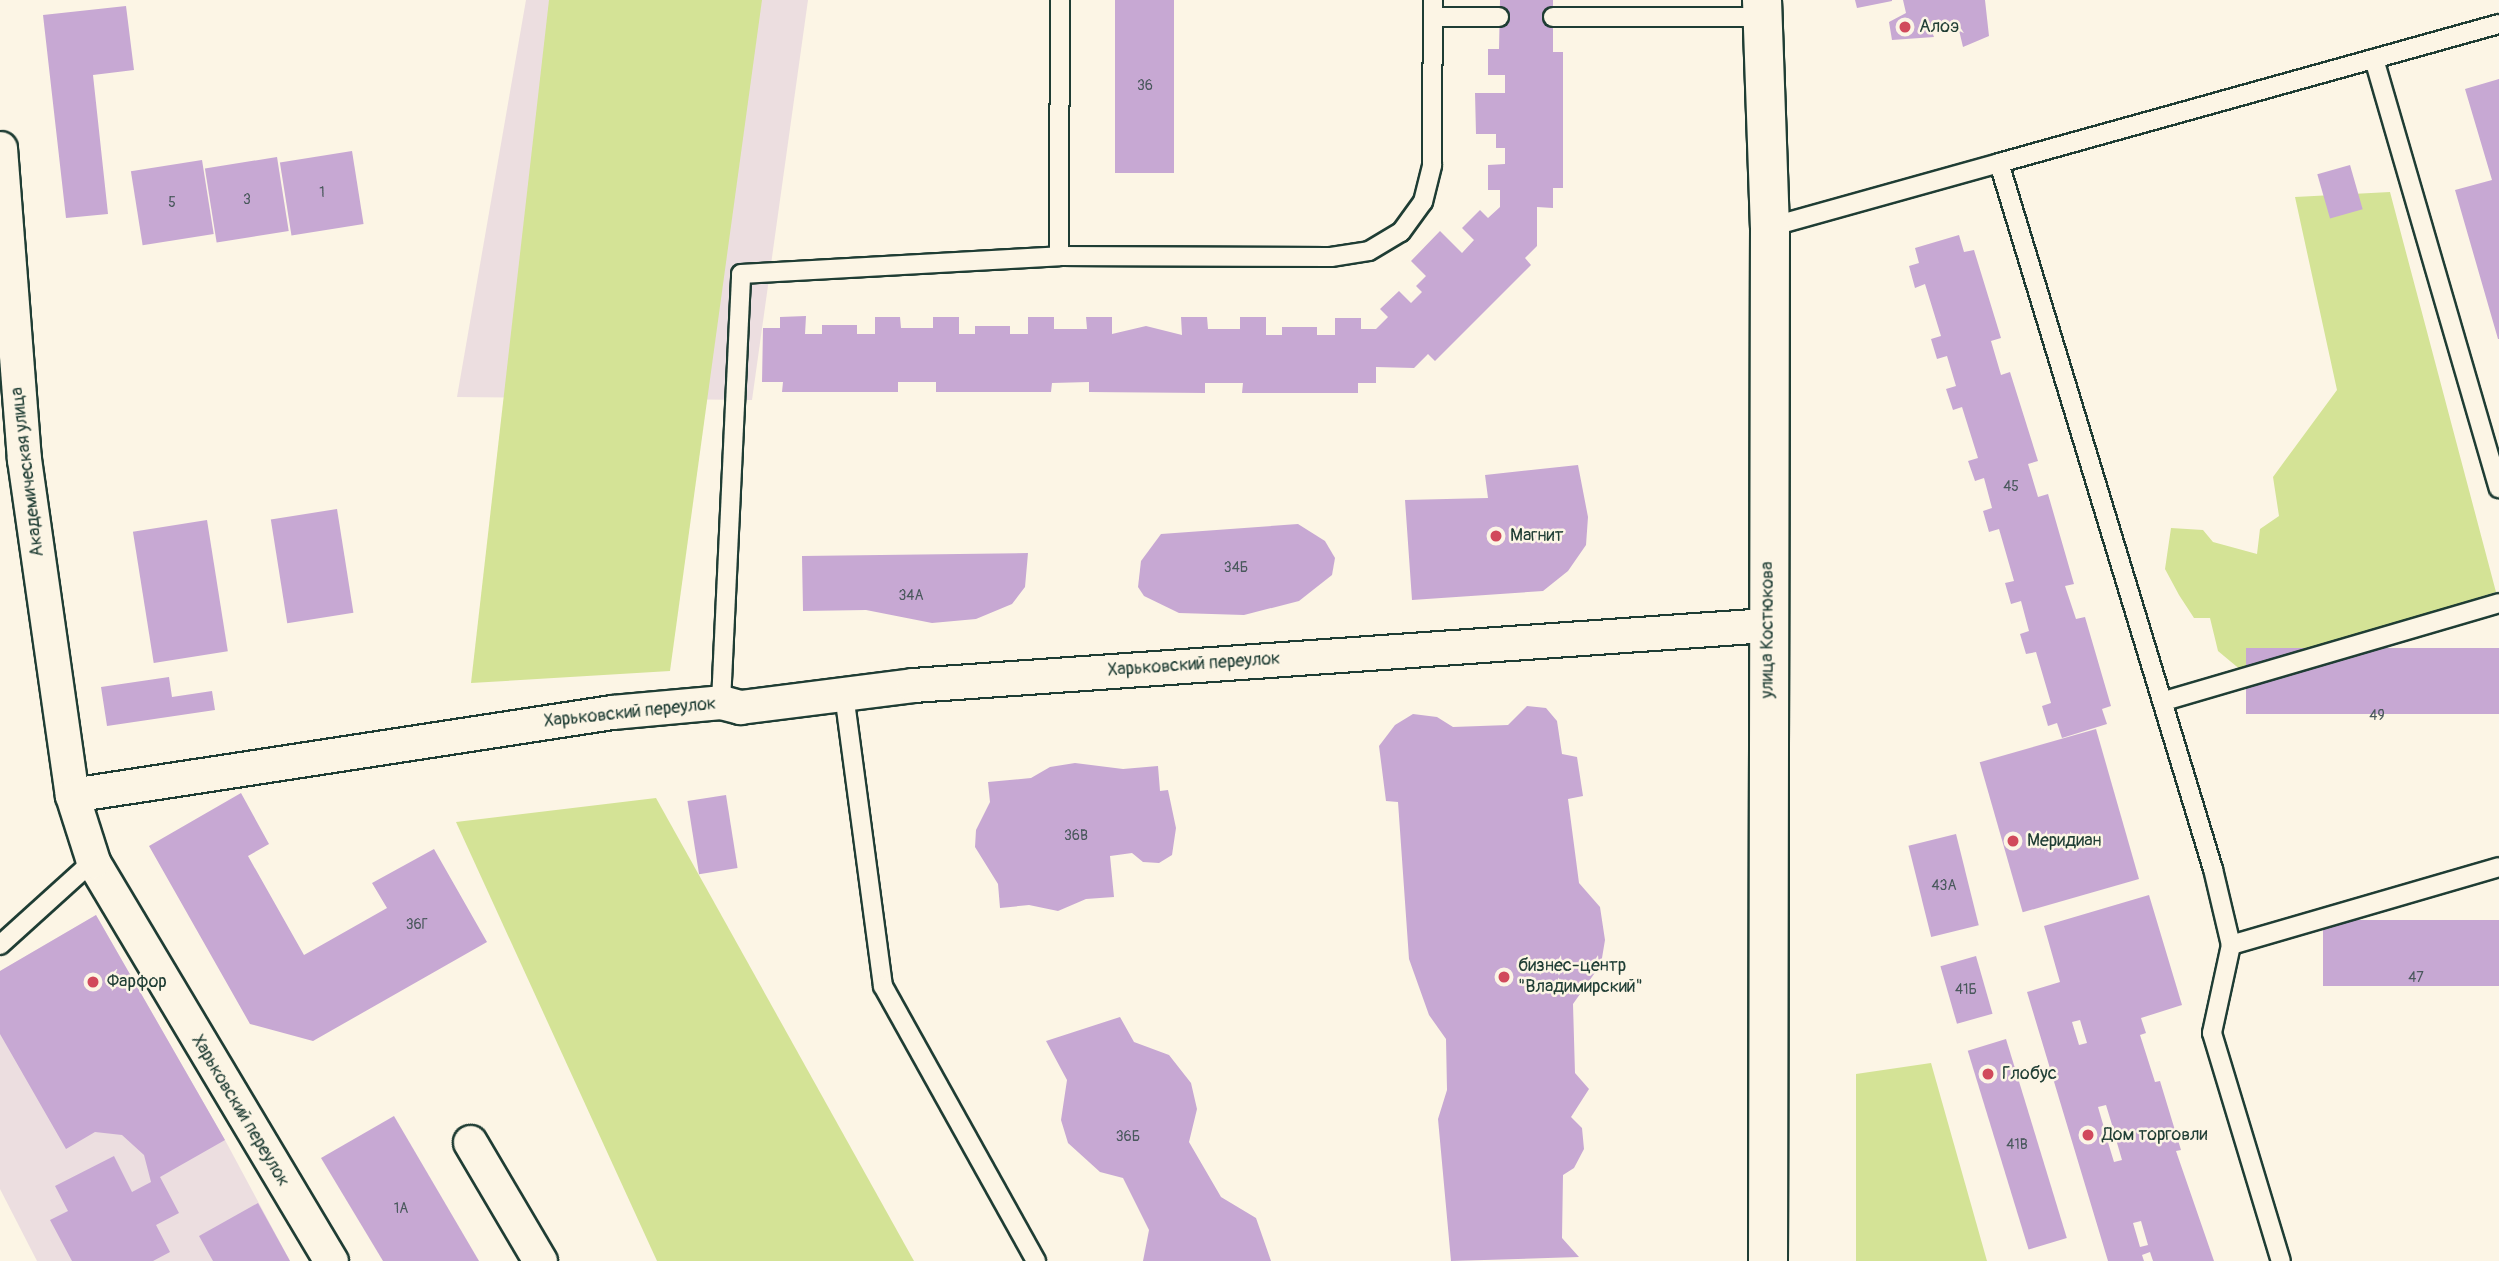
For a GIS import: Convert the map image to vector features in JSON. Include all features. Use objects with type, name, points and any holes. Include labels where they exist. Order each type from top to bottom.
[{"type":"main road","name":"улица Костюкова","points":[[1763,8],[1770,227],[1768,1261]]},
{"type":"street","name":"Академическая улица","points":[[0,148],[23,459],[72,795]]},
{"type":"street","name":"Харьковский переулок","points":[[331,1261],[93,861],[72,795],[568,717],[721,702],[740,707],[844,694],[1768,625]]},
{"type":"street","points":[[470,1142],[540,1261]]},
{"type":"lane","points":[[1059,256],[1060,0]]},
{"type":"lane","points":[[1553,17],[1763,8]]},
{"type":"lane","points":[[721,702],[741,274],[1059,256],[1331,257],[1369,251],[1401,232],[1423,202],[1433,165],[1433,9],[1499,17]]},
{"type":"lane","points":[[1770,227],[2499,24]]},
{"type":"lane","points":[[2374,59],[2499,488]]},
{"type":"lane","points":[[1999,163],[2164,701],[2231,946],[2212,1033],[2281,1261]]},
{"type":"lane","points":[[2164,701],[2499,603]]},
{"type":"lane","points":[[844,694],[883,986],[1036,1261]]},
{"type":"lane","points":[[0,945],[93,861]]},
{"type":"lane","points":[[2231,946],[2499,867]]},
{"type":"shaded area","points":[[526,0],[808,0],[752,400],[457,397]]},
{"type":"shaded area","points":[[96,915],[225,1140],[290,1261],[37,1261],[0,1189],[0,971]]},
{"type":"green space","points":[[549,0],[762,0],[670,671],[471,683]]},
{"type":"green space","points":[[2390,192],[2496,592],[2242,671],[2218,651],[2210,618],[2194,618],[2165,569],[2171,528],[2203,530],[2213,542],[2257,554],[2260,529],[2279,516],[2273,477],[2337,390],[2295,197]]},
{"type":"green space","points":[[656,798],[914,1261],[657,1261],[456,822]]},
{"type":"green space","points":[[1931,1063],[1987,1261],[1856,1261],[1856,1074]]},
{"type":"building","points":[[1115,0],[1174,0],[1174,173],[1115,173]]},
{"type":"building","points":[[1500,0],[1553,0],[1553,52],[1563,52],[1563,188],[1553,188],[1553,208],[1537,207],[1537,246],[1525,258],[1531,265],[1435,361],[1428,354],[1414,368],[1376,367],[1376,383],[1358,383],[1358,393],[1242,393],[1243,383],[1205,383],[1205,393],[1089,392],[1089,382],[1052,383],[1051,392],[936,392],[936,382],[898,382],[898,392],[782,392],[783,382],[762,382],[763,328],[780,328],[780,317],[806,316],[805,334],[822,334],[822,325],[857,325],[857,334],[875,334],[875,317],[900,317],[901,328],[933,328],[933,317],[959,317],[959,334],[975,334],[975,326],[1010,326],[1010,334],[1028,334],[1028,317],[1054,317],[1054,329],[1087,329],[1086,317],[1112,317],[1112,334],[1146,326],[1182,335],[1181,317],[1207,317],[1208,329],[1240,329],[1240,317],[1266,317],[1266,335],[1282,335],[1282,327],[1317,327],[1317,335],[1335,335],[1335,318],[1361,318],[1361,329],[1376,329],[1388,317],[1380,309],[1399,291],[1411,303],[1422,292],[1416,286],[1426,276],[1411,261],[1440,231],[1462,253],[1474,240],[1462,228],[1480,210],[1488,218],[1500,207],[1500,190],[1488,190],[1488,165],[1505,164],[1505,148],[1496,148],[1496,134],[1476,134],[1475,93],[1505,93],[1505,75],[1488,75],[1488,49],[1499,49]]},
{"type":"building","points":[[1855,0],[1892,0],[1892,1],[1857,8]]},
{"type":"building","points":[[1903,0],[1985,0],[1989,36],[1963,47],[1958,26],[1932,32],[1934,37],[1892,40],[1889,22],[1906,13]]},
{"type":"building","points":[[126,6],[134,70],[93,75],[108,214],[66,218],[43,15]]},
{"type":"building","points":[[2499,79],[2498,339],[2455,190],[2492,180],[2465,89]]},
{"type":"building","points":[[352,151],[364,224],[291,236],[280,162]]},
{"type":"building","points":[[277,157],[289,231],[217,242],[205,168]]},
{"type":"building","points":[[202,160],[214,234],[143,245],[131,171]]},
{"type":"building","points":[[2350,165],[2363,209],[2330,219],[2317,174]]},
{"type":"building","points":[[1959,235],[1964,252],[1974,250],[2001,338],[1991,341],[2001,375],[2010,372],[2038,461],[2028,464],[2038,497],[2048,494],[2074,584],[2065,586],[2076,619],[2085,617],[2111,706],[2102,709],[2107,724],[2062,738],[2057,723],[2048,726],[2042,706],[2051,703],[2036,652],[2026,654],[2020,634],[2029,631],[2021,601],[2011,604],[2005,583],[2014,581],[1999,529],[1989,532],[1983,511],[1992,508],[1984,478],[1975,481],[1968,461],[1978,458],[1962,407],[1953,410],[1946,389],[1956,386],[1947,356],[1937,359],[1931,339],[1941,336],[1925,284],[1915,288],[1909,266],[1919,263],[1915,248]]},
{"type":"building","points":[[1578,465],[1588,517],[1586,545],[1568,571],[1543,591],[1412,600],[1405,500],[1488,498],[1485,475]]},
{"type":"building","points":[[337,509],[353,613],[287,623],[271,519]]},
{"type":"building","points":[[207,520],[228,651],[154,663],[133,532]]},
{"type":"building","points":[[1298,524],[1325,541],[1335,558],[1332,575],[1299,601],[1244,615],[1179,613],[1144,596],[1138,587],[1141,561],[1161,534]]},
{"type":"building","points":[[1028,553],[1025,587],[1012,604],[976,619],[932,623],[866,610],[803,611],[802,556]]},
{"type":"building","points":[[2246,648],[2499,648],[2499,714],[2246,714]]},
{"type":"building","points":[[169,677],[172,697],[212,691],[215,710],[107,726],[101,687]]},
{"type":"building","name":"бизнес-центр \"Владимирский\"","points":[[1527,706],[1546,708],[1557,721],[1562,754],[1577,757],[1583,796],[1568,799],[1579,883],[1600,907],[1605,940],[1601,964],[1573,1004],[1575,1073],[1589,1089],[1571,1117],[1582,1128],[1584,1149],[1574,1168],[1563,1175],[1562,1238],[1579,1257],[1451,1261],[1438,1119],[1447,1090],[1446,1039],[1429,1015],[1409,959],[1398,802],[1386,801],[1379,746],[1395,725],[1413,714],[1437,717],[1453,727],[1508,725]]},
{"type":"building","points":[[2096,729],[2139,879],[2023,912],[1980,762]]},
{"type":"building","points":[[1075,763],[1123,769],[1158,766],[1160,791],[1168,790],[1176,828],[1172,855],[1159,863],[1143,862],[1132,853],[1110,856],[1114,897],[1086,899],[1058,911],[1029,905],[1000,908],[998,884],[975,847],[976,830],[990,802],[988,782],[1031,778],[1050,767]]},
{"type":"building","points":[[241,793],[269,844],[248,856],[304,955],[387,908],[372,883],[434,849],[487,942],[313,1041],[250,1024],[149,846]]},
{"type":"building","points":[[726,795],[738,868],[699,874],[687,801]]},
{"type":"building","points":[[1956,834],[1979,925],[1931,937],[1908,846]]},
{"type":"building","points":[[2149,895],[2182,1005],[2141,1018],[2146,1033],[2140,1035],[2155,1082],[2160,1081],[2181,1150],[2176,1151],[2214,1261],[2153,1261],[2150,1252],[2142,1255],[2144,1261],[2108,1261],[2027,992],[2060,982],[2044,926]],"holes":[[[2080,1020],[2087,1043],[2079,1045],[2072,1022]],[[2106,1105],[2113,1128],[2105,1131],[2098,1107]],[[2115,1136],[2122,1160],[2114,1162],[2107,1139]],[[2141,1221],[2148,1245],[2140,1247],[2133,1223]]]},
{"type":"building","points":[[96,915],[225,1140],[160,1177],[179,1213],[156,1225],[170,1252],[153,1261],[72,1261],[50,1220],[68,1211],[55,1186],[114,1156],[132,1192],[151,1182],[144,1155],[122,1135],[95,1132],[66,1149],[0,1034],[0,971]]},
{"type":"building","points":[[2323,920],[2499,920],[2499,986],[2323,986]]},
{"type":"building","points":[[1976,956],[1993,1014],[1957,1024],[1940,966]]},
{"type":"building","points":[[1120,1017],[1134,1042],[1169,1055],[1191,1083],[1197,1109],[1189,1142],[1221,1197],[1256,1218],[1271,1261],[1143,1261],[1149,1230],[1123,1178],[1100,1172],[1068,1143],[1061,1120],[1067,1080],[1046,1041]]},
{"type":"building","points":[[2006,1039],[2067,1238],[2029,1250],[1968,1051]]},
{"type":"building","points":[[394,1116],[479,1261],[383,1261],[321,1158]]},
{"type":"building","points":[[258,1203],[290,1261],[213,1261],[199,1236]]},
{"type":"place","name":"Алоэ","points":[[1905,27]]},
{"type":"place","name":"Магнит","points":[[1496,536]]},
{"type":"place","name":"Меридиан","points":[[2013,841]]},
{"type":"place","name":"бизнес-центр \"Владимирский\"","points":[[1504,977]]},
{"type":"place","name":"Фарфор","points":[[93,982]]},
{"type":"place","name":"Глобус","points":[[1988,1074]]},
{"type":"place","name":"Дом торговли","points":[[2088,1135]]}]
